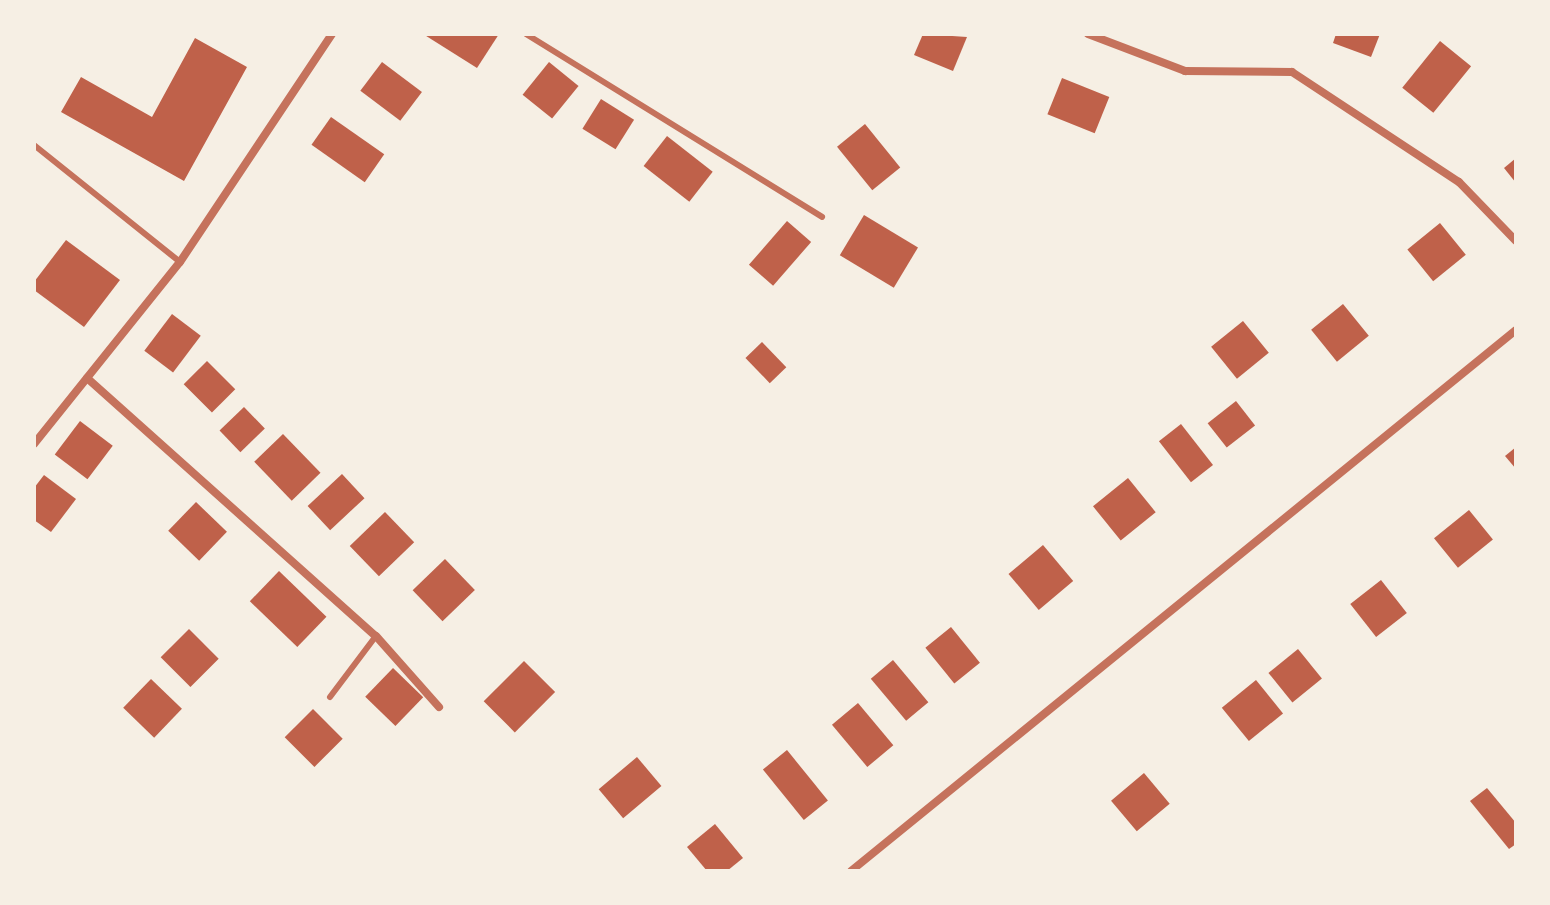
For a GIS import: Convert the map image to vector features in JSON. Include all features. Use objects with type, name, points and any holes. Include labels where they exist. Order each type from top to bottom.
[{"type":"street","points":[[34,444],[180,262],[332,34]]},
{"type":"street","points":[[1088,34],[1185,71],[1292,72],[1459,182],[1516,241]]},
{"type":"street","points":[[851,871],[1516,330]]},
{"type":"street","points":[[87,378],[376,636],[439,707]]},
{"type":"lane","points":[[526,34],[822,217]]},
{"type":"lane","points":[[34,145],[180,262]]},
{"type":"lane","points":[[330,697],[376,636]]},
{"type":"building","points":[[423,34],[499,34],[477,68]]},
{"type":"building","points":[[923,34],[967,37],[953,71],[914,55]]},
{"type":"building","points":[[1336,34],[1380,34],[1371,57],[1333,43]]},
{"type":"building","points":[[195,38],[247,67],[184,181],[61,112],[81,77],[152,117]]},
{"type":"building","points":[[1440,41],[1471,66],[1433,113],[1402,88]]},
{"type":"building","points":[[382,62],[422,92],[400,121],[360,91]]},
{"type":"building","points":[[549,62],[579,86],[552,119],[523,95]]},
{"type":"building","points":[[1062,78],[1109,97],[1095,133],[1047,114]]},
{"type":"building","points":[[601,99],[634,120],[616,149],[582,129]]},
{"type":"building","points":[[331,117],[384,154],[365,182],[311,145]]},
{"type":"building","points":[[865,124],[900,168],[872,190],[837,147]]},
{"type":"building","points":[[667,136],[713,172],[689,202],[644,166]]},
{"type":"building","points":[[1516,158],[1516,183],[1504,168]]},
{"type":"building","points":[[864,215],[918,247],[894,288],[840,255]]},
{"type":"building","points":[[787,221],[811,242],[773,286],[749,265]]},
{"type":"building","points":[[1440,223],[1466,255],[1433,281],[1407,249]]},
{"type":"building","points":[[66,240],[120,280],[84,327],[34,290],[34,282]]},
{"type":"building","points":[[1343,304],[1369,336],[1337,362],[1311,330]]},
{"type":"building","points":[[172,314],[201,336],[173,372],[144,351]]},
{"type":"building","points":[[1243,321],[1269,353],[1237,379],[1211,347]]},
{"type":"building","points":[[762,342],[786,367],[770,383],[745,358]]},
{"type":"building","points":[[207,361],[235,389],[212,413],[184,384]]},
{"type":"building","points":[[1236,401],[1255,425],[1227,448],[1208,423]]},
{"type":"building","points":[[244,407],[265,429],[240,452],[220,431]]},
{"type":"building","points":[[80,421],[113,446],[87,479],[55,455]]},
{"type":"building","points":[[1181,424],[1213,465],[1191,482],[1159,441]]},
{"type":"building","points":[[283,434],[321,473],[292,501],[254,462]]},
{"type":"building","points":[[1516,447],[1516,469],[1505,456]]},
{"type":"building","points":[[342,474],[365,498],[330,530],[308,506]]},
{"type":"building","points":[[44,475],[76,499],[51,532],[34,520],[34,488]]},
{"type":"building","points":[[1128,478],[1156,512],[1121,541],[1093,506]]},
{"type":"building","points":[[196,502],[227,532],[199,561],[168,531]]},
{"type":"building","points":[[1469,510],[1493,540],[1458,568],[1434,538]]},
{"type":"building","points":[[385,512],[414,542],[379,576],[350,546]]},
{"type":"building","points":[[1043,545],[1073,581],[1039,610],[1009,574]]},
{"type":"building","points":[[445,559],[475,590],[443,621],[413,590]]},
{"type":"building","points":[[279,571],[326,617],[297,647],[250,601]]},
{"type":"building","points":[[1381,580],[1407,613],[1376,637],[1350,604]]},
{"type":"building","points":[[951,627],[980,663],[954,684],[925,648]]},
{"type":"building","points":[[189,629],[219,659],[190,687],[161,657]]},
{"type":"building","points":[[1298,649],[1322,679],[1292,702],[1268,673]]},
{"type":"building","points":[[893,660],[928,702],[906,721],[871,679]]},
{"type":"building","points":[[524,661],[555,692],[515,732],[484,701]]},
{"type":"building","points":[[393,668],[423,697],[395,726],[365,697]]},
{"type":"building","points":[[151,679],[182,709],[154,738],[123,708]]},
{"type":"building","points":[[1256,680],[1283,713],[1249,741],[1222,708]]},
{"type":"building","points":[[858,703],[893,745],[867,767],[832,725]]},
{"type":"building","points":[[313,709],[343,739],[314,767],[285,737]]},
{"type":"building","points":[[787,750],[828,801],[804,820],[763,770]]},
{"type":"building","points":[[637,757],[661,786],[623,818],[599,789]]},
{"type":"building","points":[[1144,773],[1170,804],[1137,831],[1111,801]]},
{"type":"building","points":[[1487,788],[1516,823],[1516,844],[1509,849],[1470,801]]},
{"type":"building","points":[[715,824],[743,858],[727,871],[707,871],[687,847]]}]
